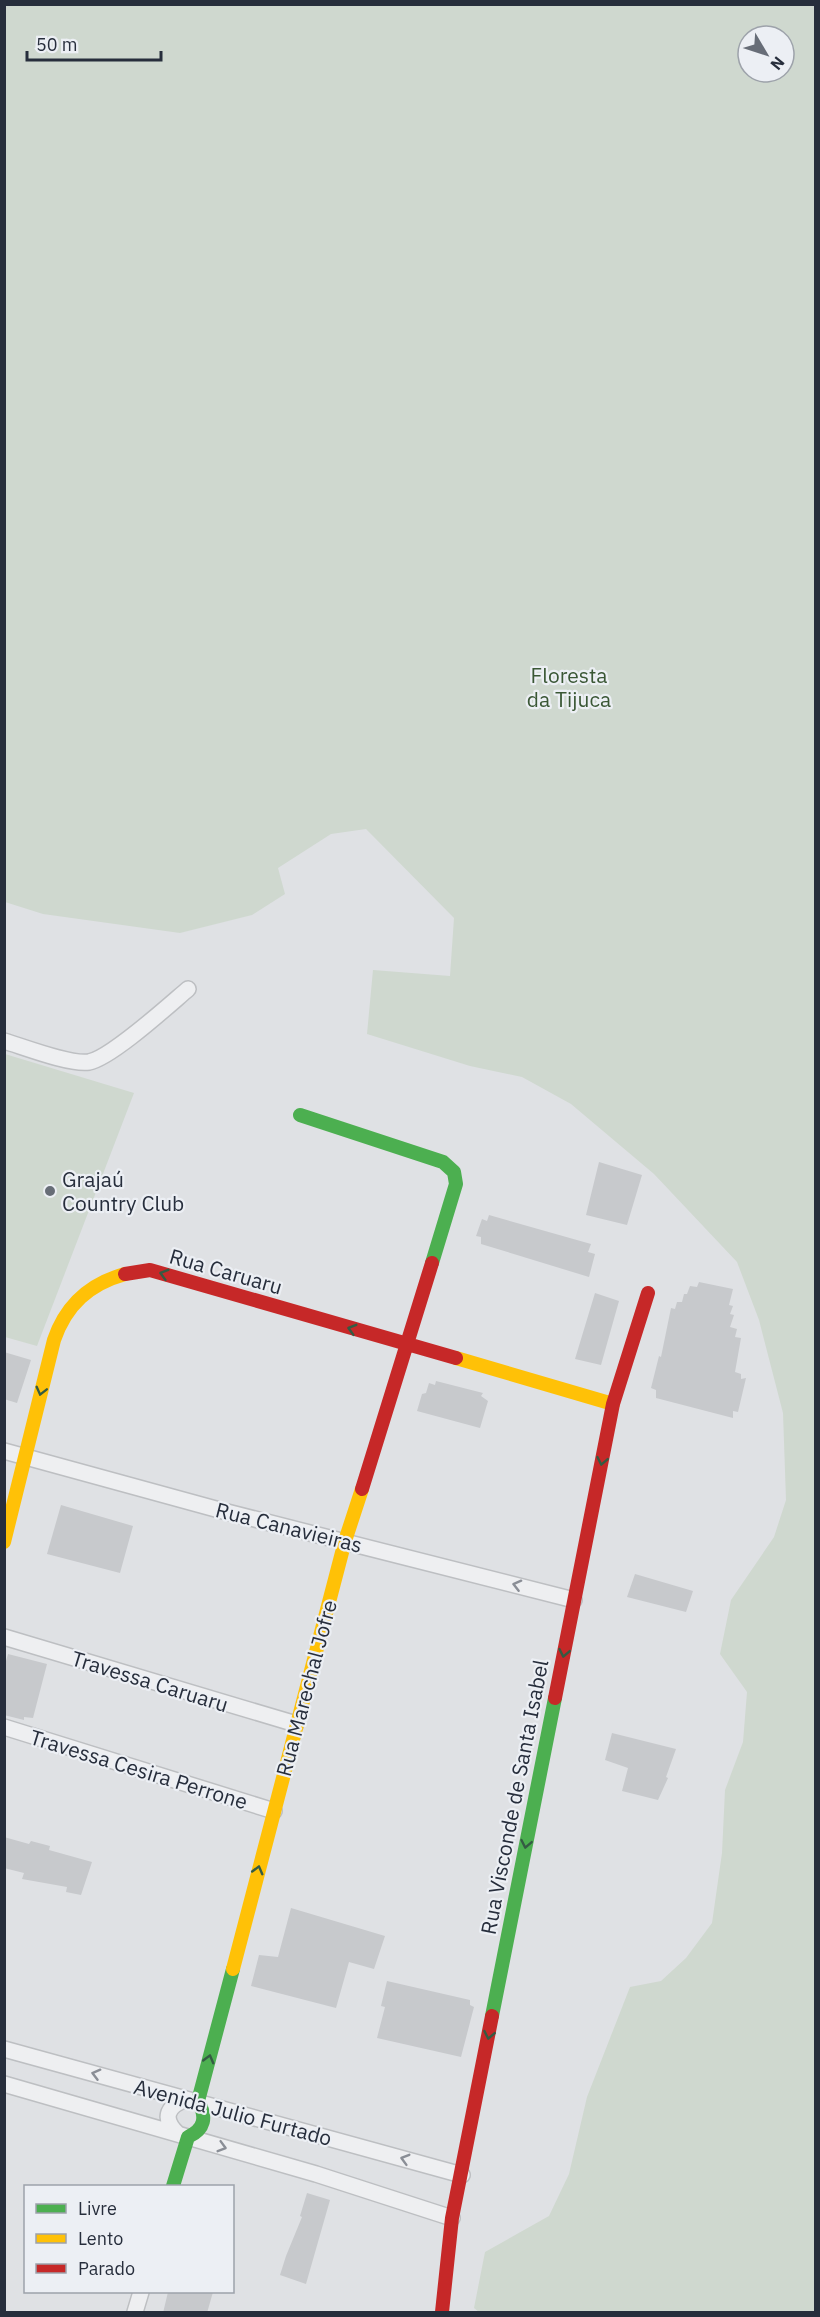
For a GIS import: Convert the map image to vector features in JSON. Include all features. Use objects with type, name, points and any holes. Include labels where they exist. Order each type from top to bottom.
[{"type":"street","points":[[4,1041],[69,1061],[88,1063],[106,1056],[188,989]]},
{"type":"street","name":"Rua Marechal Jofre","points":[[192,2100],[274,1811],[345,1541],[408,1345],[456,1185],[454,1172],[443,1161],[300,1115]]},
{"type":"street","name":"Rua Caruaru","points":[[4,1542],[54,1340],[65,1314],[76,1300],[97,1284],[113,1276],[150,1270],[613,1404]]},
{"type":"street","name":"Rua Visconde de Santa Isabel","points":[[442,2313],[452,2218],[613,1404],[648,1293]]},
{"type":"street","name":"Rua Canavieiras","points":[[4,1451],[223,1511],[574,1600]]},
{"type":"street","name":"Travessa Caruaru","points":[[4,1637],[296,1724]]},
{"type":"street","name":"Travessa Cesira Perrone","points":[[4,1727],[274,1811]]},
{"type":"street","name":"Avenida Julio Furtado","points":[[4,2049],[462,2175]]},
{"type":"street","name":"Avenida Julio Furtado","points":[[4,2084],[316,2174],[452,2218]]},
{"type":"street","name":"Rua Marechal Jofre","points":[[192,2100],[204,2111],[206,2120],[202,2129],[196,2134],[183,2135],[170,2127],[167,2118],[170,2109],[176,2103],[192,2100]]},
{"type":"street","name":"Rua Marechal Jofre","points":[[173,2185],[183,2135]]},
{"type":"street","points":[[135,2313],[141,2293]]},
{"type":"green space","name":"Floresta da Tijuca","points":[[5,4],[815,5],[815,2312],[479,2312],[474,2308],[485,2252],[549,2216],[569,2174],[587,2097],[630,1987],[661,1981],[686,1958],[712,1923],[722,1853],[725,1790],[743,1742],[747,1692],[720,1654],[731,1600],[774,1537],[786,1500],[783,1413],[759,1320],[737,1262],[654,1174],[571,1104],[522,1077],[470,1066],[367,1034],[373,970],[450,976],[454,918],[366,829],[331,834],[278,868],[285,894],[252,915],[180,933],[43,914],[5,902]]},
{"type":"green space","name":"Grajaú Country Club","points":[[5,1054],[134,1093],[37,1346],[5,1337]]},
{"type":"building","points":[[599,1162],[642,1175],[627,1225],[586,1215]]},
{"type":"building","points":[[489,1215],[591,1244],[588,1252],[595,1254],[589,1277],[481,1244],[481,1237],[476,1236],[482,1219],[487,1221]]},
{"type":"building","points":[[699,1282],[733,1289],[729,1305],[733,1306],[730,1314],[734,1315],[730,1327],[737,1329],[735,1337],[741,1338],[735,1372],[741,1374],[741,1379],[746,1378],[738,1412],[733,1411],[733,1418],[656,1398],[656,1390],[651,1388],[659,1356],[661,1357],[671,1308],[675,1309],[677,1302],[682,1302],[690,1286],[697,1287]]},
{"type":"building","points":[[595,1293],[619,1301],[601,1365],[575,1359]]},
{"type":"building","points":[[4,1352],[31,1360],[17,1403],[4,1399]]},
{"type":"building","points":[[436,1381],[483,1393],[481,1396],[488,1401],[480,1428],[417,1411],[422,1394],[426,1393],[429,1383],[435,1385]]},
{"type":"building","points":[[61,1505],[133,1526],[120,1573],[47,1554]]},
{"type":"building","points":[[635,1574],[693,1591],[686,1612],[627,1597]]},
{"type":"building","points":[[8,1654],[47,1664],[33,1718],[24,1717],[24,1720],[4,1715],[4,1668]]},
{"type":"building","points":[[612,1733],[676,1749],[666,1777],[668,1778],[658,1800],[622,1791],[628,1768],[605,1760]]},
{"type":"building","points":[[4,1837],[29,1844],[31,1841],[50,1846],[49,1850],[92,1862],[81,1895],[66,1892],[67,1887],[22,1879],[24,1873],[4,1868]]},
{"type":"building","points":[[291,1908],[385,1936],[374,1969],[349,1962],[336,2008],[251,1986],[259,1955],[278,1957]]},
{"type":"building","points":[[387,1981],[470,2000],[470,2005],[474,2007],[461,2057],[377,2038],[385,2007],[381,2006]]},
{"type":"building","points":[[307,2193],[330,2200],[306,2284],[280,2275],[302,2217],[300,2216]]},
{"type":"building","points":[[168,2293],[213,2293],[207,2313],[163,2313]]},
{"type":"traffic: fast","points":[[300,1115],[443,1162],[454,1172],[456,1184],[432,1263]]},
{"type":"traffic: fast","points":[[492,2016],[555,1698]]},
{"type":"traffic: fast","points":[[173,2185],[188,2137],[194,2134],[203,2122],[203,2112],[198,2101],[233,1969]]},
{"type":"traffic: slow","points":[[4,1542],[54,1340],[59,1328],[65,1316],[80,1298],[100,1284],[125,1274]]},
{"type":"traffic: slow","points":[[456,1358],[613,1404]]},
{"type":"traffic: slow","points":[[233,1969],[345,1541],[362,1489]]},
{"type":"traffic: jam","points":[[362,1489],[432,1263]]},
{"type":"traffic: jam","points":[[125,1274],[150,1270],[456,1358]]},
{"type":"traffic: jam","points":[[555,1698],[613,1404],[648,1293]]},
{"type":"traffic: jam","points":[[442,2312],[452,2218],[492,2016]]},
{"type":"place","name":"Grajaú Country Club","points":[[50,1191]]}]
